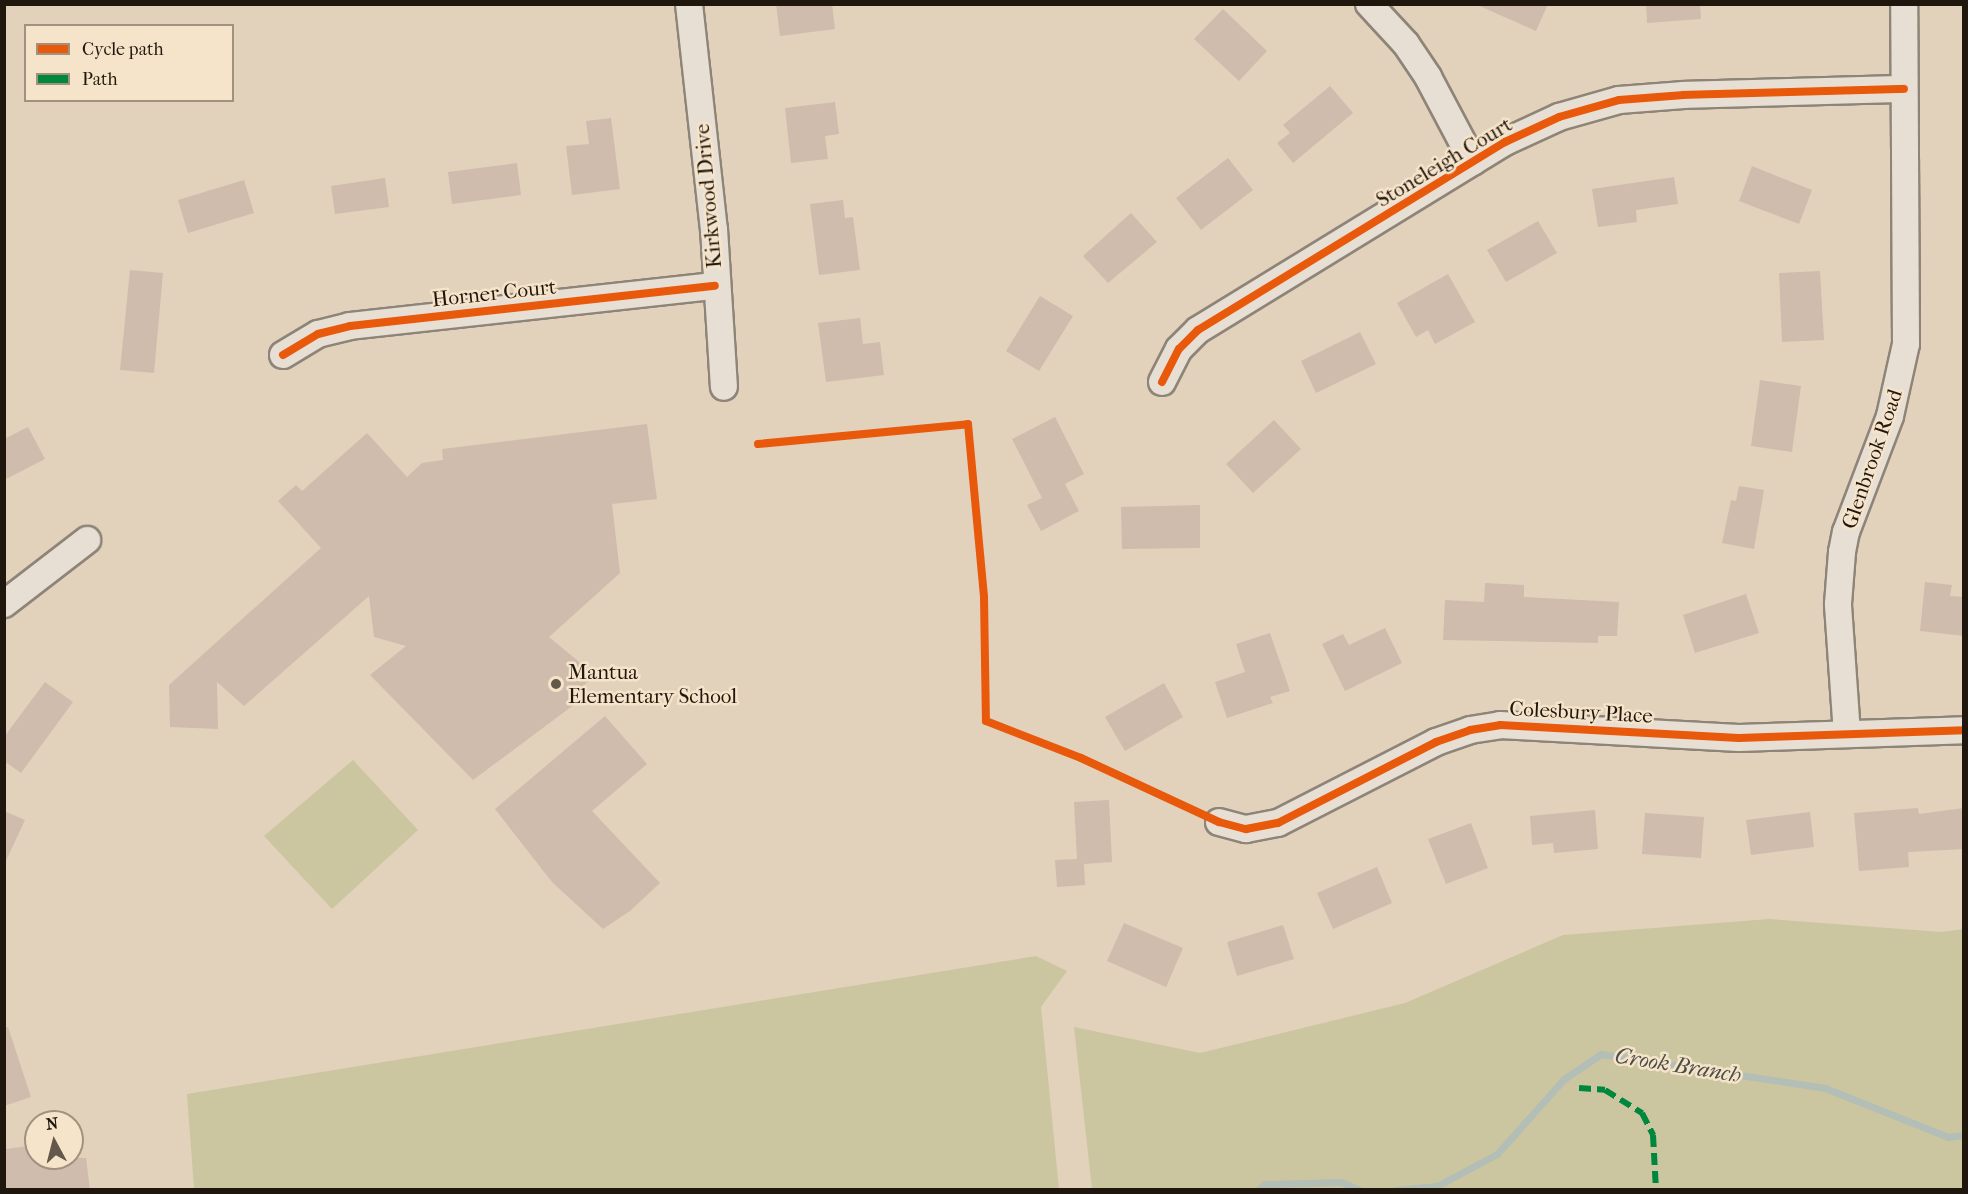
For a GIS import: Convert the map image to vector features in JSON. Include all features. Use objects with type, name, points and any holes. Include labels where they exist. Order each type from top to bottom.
[{"type":"street","name":"Kirkwood Drive","points":[[689,4],[714,230],[715,286],[724,387]]},
{"type":"street","points":[[1369,4],[1411,52],[1473,162]]},
{"type":"street","name":"Glenbrook Road","points":[[1847,734],[1838,604],[1842,552],[1846,532],[1890,416],[1906,344],[1904,4]]},
{"type":"street","name":"Stoneleigh Court","points":[[1162,382],[1179,349],[1198,330],[1473,162],[1559,117],[1619,100],[1683,94],[1904,89]]},
{"type":"street","name":"Horner Court","points":[[283,355],[318,334],[350,326],[715,286]]},
{"type":"street","points":[[4,604],[87,540]]},
{"type":"street","name":"Colesbury Place","points":[[1219,822],[1246,829],[1278,823],[1436,742],[1470,730],[1500,725],[1739,738],[1964,730]]},
{"type":"shaded area","points":[[353,760],[418,830],[332,909],[264,836]]},
{"type":"shaded area","points":[[1769,919],[1942,932],[1963,929],[1963,1189],[1092,1189],[1074,1027],[1200,1053],[1405,1003],[1563,935]]},
{"type":"shaded area","points":[[1036,956],[1067,971],[1041,1007],[1059,1189],[194,1189],[187,1094]]},
{"type":"building","points":[[776,4],[832,4],[835,29],[780,36]]},
{"type":"building","points":[[1475,4],[1548,4],[1536,31]]},
{"type":"building","points":[[1646,4],[1700,4],[1701,19],[1647,23]]},
{"type":"building","points":[[1223,9],[1267,51],[1239,81],[1194,39]]},
{"type":"building","points":[[1330,86],[1353,113],[1293,163],[1277,143],[1290,133],[1283,125]]},
{"type":"building","points":[[835,102],[839,134],[825,136],[828,159],[791,163],[785,108]]},
{"type":"building","points":[[611,118],[620,189],[572,195],[566,146],[589,144],[586,121]]},
{"type":"building","points":[[1228,158],[1253,190],[1201,230],[1176,198]]},
{"type":"building","points":[[517,163],[521,195],[452,204],[448,172]]},
{"type":"building","points":[[1752,166],[1812,190],[1799,224],[1739,201]]},
{"type":"building","points":[[1674,177],[1678,204],[1636,210],[1637,222],[1598,227],[1592,189]]},
{"type":"building","points":[[385,178],[389,207],[335,214],[331,186]]},
{"type":"building","points":[[244,180],[254,213],[188,233],[178,200]]},
{"type":"building","points":[[843,200],[845,218],[853,217],[860,270],[819,275],[810,204]]},
{"type":"building","points":[[1131,213],[1157,242],[1108,283],[1083,256]]},
{"type":"building","points":[[1538,221],[1557,253],[1506,282],[1487,250]]},
{"type":"building","points":[[130,270],[163,273],[154,373],[120,370]]},
{"type":"building","points":[[1820,271],[1824,340],[1782,342],[1779,273]]},
{"type":"building","points":[[1448,274],[1475,322],[1435,344],[1428,330],[1416,337],[1397,303]]},
{"type":"building","points":[[1040,296],[1073,316],[1039,371],[1006,351]]},
{"type":"building","points":[[860,318],[863,344],[880,342],[884,375],[826,382],[818,323]]},
{"type":"building","points":[[1360,332],[1376,364],[1316,393],[1301,361]]},
{"type":"building","points":[[1760,380],[1801,386],[1792,452],[1751,446]]},
{"type":"building","points":[[1055,417],[1084,474],[1065,484],[1079,511],[1041,531],[1027,505],[1042,498],[1012,439]]},
{"type":"building","points":[[1274,420],[1301,449],[1253,493],[1226,464]]},
{"type":"building","points":[[647,424],[657,499],[612,504],[620,573],[549,637],[595,675],[581,688],[587,695],[473,780],[370,675],[406,646],[374,637],[369,596],[244,706],[217,682],[218,729],[170,727],[169,685],[321,548],[278,501],[296,485],[302,491],[367,433],[407,477],[422,463],[443,460],[442,449]]},
{"type":"building","points":[[28,427],[45,459],[4,480],[4,439]]},
{"type":"building","points":[[1739,486],[1764,490],[1754,549],[1722,543],[1731,500],[1736,501]]},
{"type":"building","points":[[1200,505],[1200,548],[1122,549],[1121,507]]},
{"type":"building","points":[[1925,582],[1952,585],[1950,596],[1964,597],[1964,636],[1920,631]]},
{"type":"building","points":[[1485,583],[1524,585],[1524,597],[1619,602],[1617,636],[1598,636],[1598,643],[1443,640],[1445,600],[1484,602]]},
{"type":"building","points":[[1746,594],[1759,633],[1695,653],[1683,615]]},
{"type":"building","points":[[1385,628],[1402,663],[1345,691],[1322,644],[1343,634],[1349,645]]},
{"type":"building","points":[[1270,633],[1290,691],[1270,697],[1273,703],[1227,718],[1215,682],[1245,672],[1236,644]]},
{"type":"building","points":[[45,682],[73,702],[21,773],[4,761],[4,737]]},
{"type":"building","points":[[1164,683],[1183,717],[1125,751],[1105,717]]},
{"type":"building","points":[[605,716],[647,764],[592,811],[660,883],[630,911],[603,929],[552,882],[495,809]]},
{"type":"building","points":[[1109,800],[1112,862],[1084,864],[1085,885],[1057,887],[1055,860],[1077,859],[1074,802]]},
{"type":"building","points":[[1918,808],[1919,814],[1964,808],[1964,849],[1908,852],[1909,867],[1859,871],[1854,813]]},
{"type":"building","points":[[1595,810],[1598,849],[1554,853],[1553,843],[1532,845],[1530,816]]},
{"type":"building","points":[[4,811],[25,820],[4,865]]},
{"type":"building","points":[[1810,812],[1814,847],[1751,855],[1746,820]]},
{"type":"building","points":[[1645,813],[1704,817],[1701,858],[1642,854]]},
{"type":"building","points":[[1471,823],[1488,868],[1446,884],[1428,839]]},
{"type":"building","points":[[1377,867],[1392,903],[1333,929],[1317,893]]},
{"type":"building","points":[[1124,923],[1183,948],[1166,987],[1107,961]]},
{"type":"building","points":[[1283,925],[1294,959],[1237,976],[1227,942]]},
{"type":"building","points":[[8,1027],[31,1097],[4,1106],[4,1028]]},
{"type":"building","points":[[24,1147],[24,1170],[84,1170],[84,1158],[86,1158],[90,1190],[4,1190],[6,1149]]},
{"type":"waterway","name":"Crook Branch","points":[[1396,1190],[1437,1186],[1497,1154],[1564,1079],[1601,1054],[1825,1088],[1948,1137],[1964,1135]]},
{"type":"waterway","name":"Crook Branch","points":[[1258,1190],[1265,1184],[1341,1182],[1360,1190]]},
{"type":"marked path","points":[[1579,1088],[1605,1090],[1642,1113],[1653,1135],[1656,1190]]},
{"type":"cycle path","points":[[1162,382],[1179,349],[1198,330],[1505,142],[1559,117],[1619,100],[1684,95],[1904,89]]},
{"type":"cycle path","points":[[283,355],[318,334],[350,326],[715,286]]},
{"type":"cycle path","points":[[758,444],[968,424],[984,597],[986,721],[1081,758],[1219,822],[1246,829],[1278,823],[1436,742],[1470,730],[1500,725],[1739,738],[1964,730]]},
{"type":"place","name":"Mantua Elementary School","points":[[556,684]]}]
